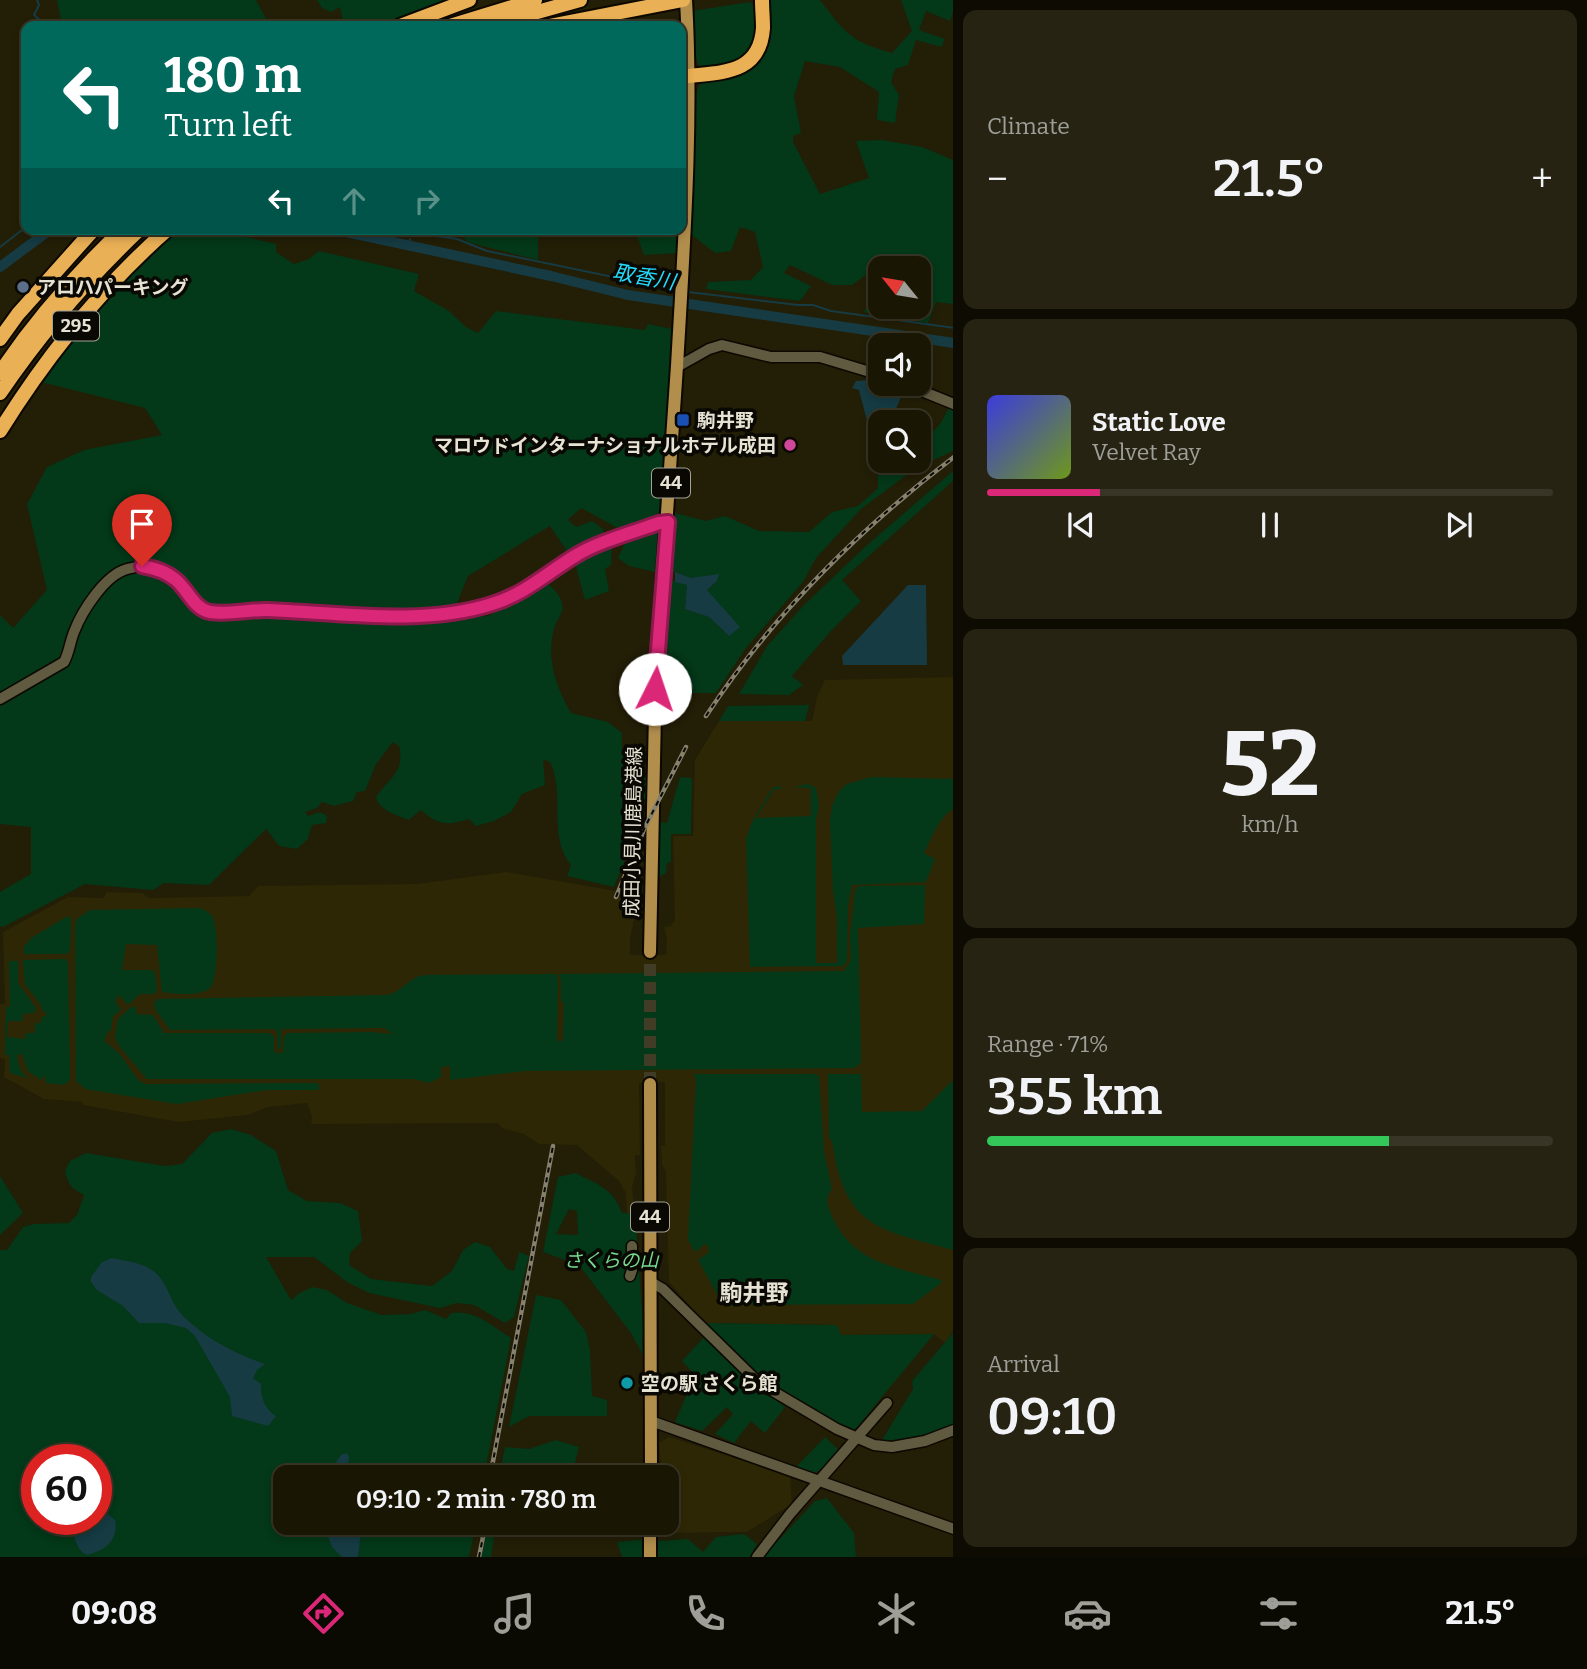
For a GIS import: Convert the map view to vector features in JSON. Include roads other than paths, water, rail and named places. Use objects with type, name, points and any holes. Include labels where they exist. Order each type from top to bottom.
[{"type":"highway","points":[[413,21],[469,0]]},
{"type":"highway","points":[[466,21],[535,0]]},
{"type":"highway","points":[[506,21],[580,0]]},
{"type":"highway","points":[[689,76],[734,70],[748,61],[761,37],[761,1]]},
{"type":"highway","points":[[581,21],[685,5]]},
{"type":"highway","name":"295","points":[[0,339],[18,314],[88,235]]},
{"type":"highway","points":[[0,373],[60,294],[126,235]]},
{"type":"highway","points":[[9,395],[48,327],[127,235]]},
{"type":"highway","name":"295","points":[[0,431],[9,395],[53,353],[103,294],[161,235]]},
{"type":"main road","name":"44","points":[[686,23],[689,76],[686,204]]},
{"type":"main road","name":"44","points":[[655,689],[685,235]]},
{"type":"main road","name":"成田小見川鹿島港線","points":[[650,952],[655,713]]},
{"type":"main road","name":"44","points":[[650,1084],[651,1465]]},
{"type":"main road","points":[[650,1535],[650,1557]]},
{"type":"street","points":[[677,367],[709,349],[722,345],[771,357],[820,357],[868,371]]},
{"type":"street","points":[[931,395],[953,404]]},
{"type":"street","points":[[0,699],[64,662],[74,631],[85,612],[107,581],[115,573],[126,569],[142,566],[166,573],[177,580],[198,606],[206,611],[423,615],[468,610],[492,604],[523,592],[577,554],[668,522]]},
{"type":"street","points":[[630,1276],[632,1246]]},
{"type":"street","points":[[651,1283],[663,1289],[759,1383],[855,1438],[874,1445],[892,1447],[925,1441],[953,1430]]},
{"type":"street","points":[[757,1557],[887,1403]]},
{"type":"street","points":[[651,1421],[953,1529]]},
{"type":"water","points":[[868,380],[868,396],[902,396],[895,410],[868,410],[868,424],[859,390],[852,388],[856,381]]},
{"type":"water","points":[[675,572],[691,578],[719,574],[717,581],[707,590],[740,627],[729,636],[709,617],[685,609],[687,585],[675,582]]},
{"type":"water","points":[[908,585],[926,585],[927,665],[843,665],[842,656]]},
{"type":"water","points":[[112,1258],[136,1263],[156,1273],[182,1315],[200,1331],[265,1364],[257,1370],[253,1378],[261,1384],[264,1402],[276,1416],[268,1426],[232,1416],[230,1397],[195,1336],[186,1328],[165,1323],[139,1323],[123,1306],[97,1290],[91,1277],[102,1262]]},
{"type":"water","points":[[346,1453],[349,1456],[348,1465],[334,1465],[341,1455]]},
{"type":"water","points":[[112,1517],[115,1520],[113,1539],[100,1551],[87,1555],[77,1545],[74,1535],[112,1535]]},
{"type":"water","points":[[328,1535],[361,1535],[358,1557],[342,1557],[332,1547]]},
{"type":"waterway","points":[[37,0],[39,5],[34,15],[41,21]]},
{"type":"waterway","points":[[0,247],[21,231]]},
{"type":"waterway","name":"取香川","points":[[0,267],[43,235]]},
{"type":"waterway","name":"取香川","points":[[360,235],[628,295],[953,343]]},
{"type":"waterway","points":[[429,235],[457,239],[487,251],[676,290]]},
{"type":"waterway","name":"取香川","points":[[409,246],[410,239]]},
{"type":"waterway","points":[[688,292],[813,305],[831,311],[953,328]]},
{"type":"tunnel","points":[[655,689],[655,713]]},
{"type":"tunnel","points":[[650,952],[650,1084]]},
{"type":"railway","points":[[706,716],[759,643],[819,576],[884,514],[953,458]]},
{"type":"railway","points":[[616,897],[645,827],[686,747]]},
{"type":"railway","points":[[492,1465],[553,1146]]},
{"type":"railway","points":[[479,1557],[483,1535]]},
{"type":"place","name":"アロハパーキング","points":[[23,287]]},
{"type":"place","name":"駒井野","points":[[683,420]]},
{"type":"place","name":"マロウドインターナショナルホテル成田","points":[[790,445]]},
{"type":"place","name":"空の駅 さくら館","points":[[627,1383]]},
{"type":"district","name":"駒井野","points":[[754,1293]]},
{"type":"park label","name":"さくらの山","points":[[611,1260]]}]
